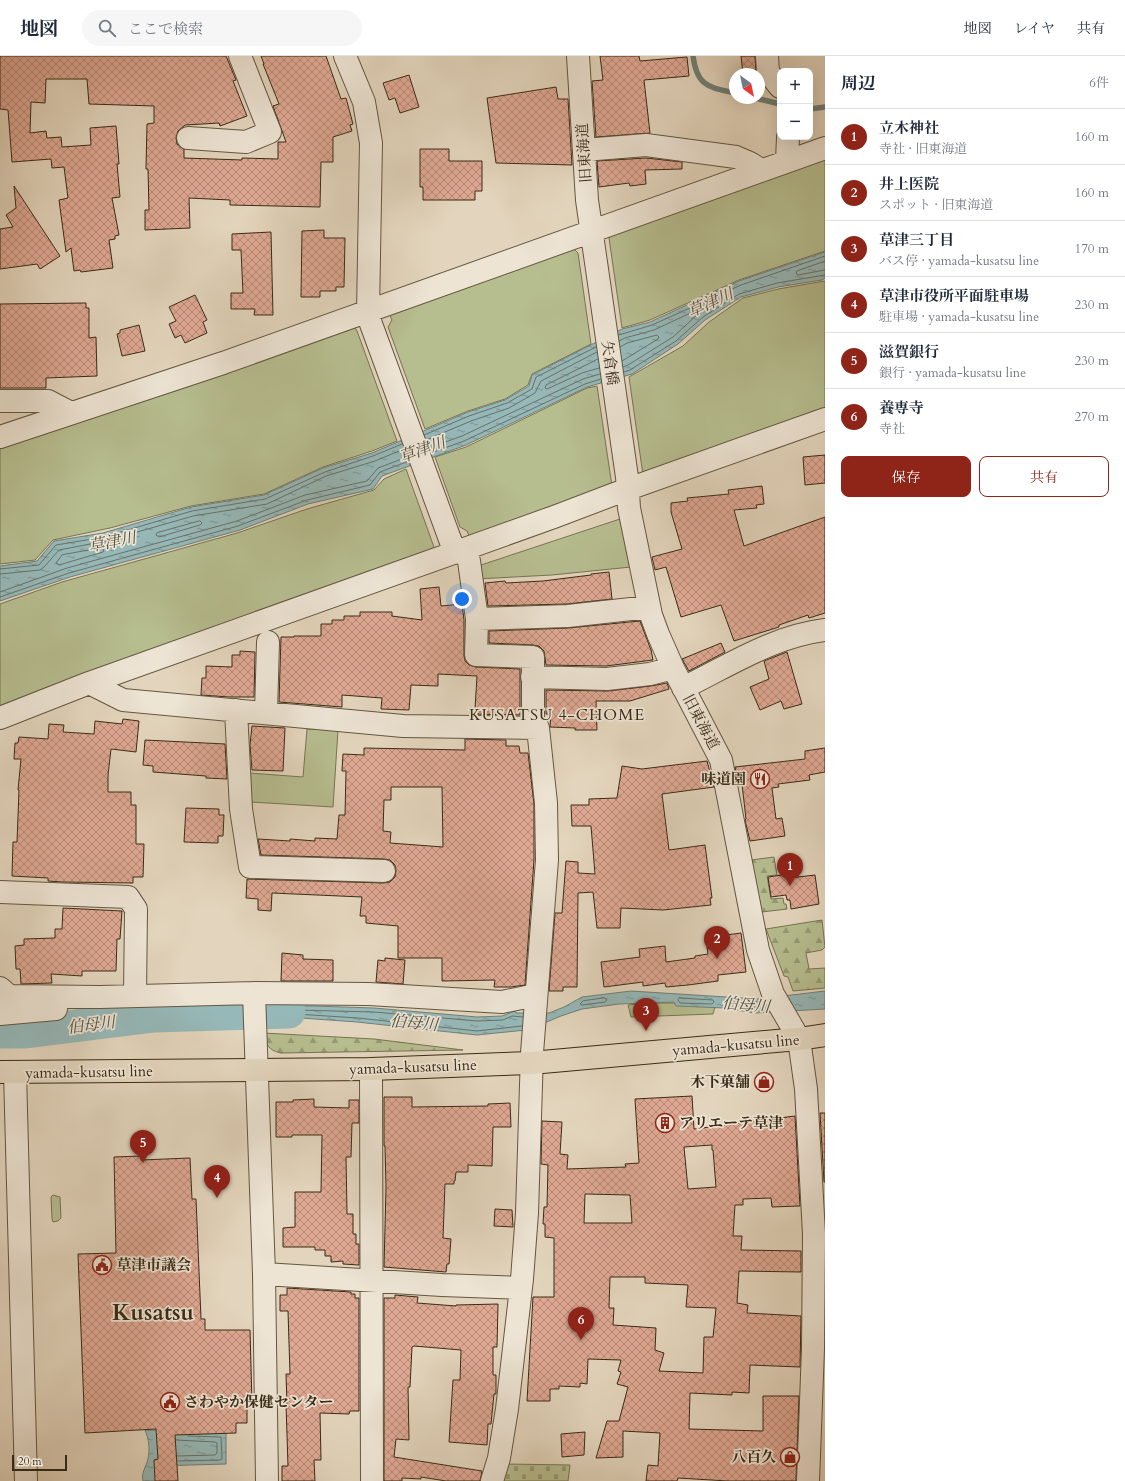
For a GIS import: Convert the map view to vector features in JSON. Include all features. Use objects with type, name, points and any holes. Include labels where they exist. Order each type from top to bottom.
[{"type":"main road","name":"yamada-kusatsu line","points":[[7,1072],[371,1069],[531,1063],[799,1040],[825,1036]]},
{"type":"street","points":[[188,138],[246,142],[270,132],[240,56]]},
{"type":"street","points":[[345,56],[364,102],[371,143],[370,318],[457,550],[477,619],[476,654],[533,657],[533,728]]},
{"type":"street","name":"旧東海道","points":[[578,56],[587,200],[593,241]]},
{"type":"street","points":[[767,56],[768,72],[777,83]]},
{"type":"street","points":[[787,161],[788,140]]},
{"type":"street","points":[[584,150],[646,145],[736,157],[761,170]]},
{"type":"street","points":[[0,437],[223,363],[370,318],[593,241],[761,170],[825,148]]},
{"type":"street","name":"矢倉橋","points":[[593,241],[627,483]]},
{"type":"street","points":[[0,400],[48,401],[71,413]]},
{"type":"street","points":[[0,718],[89,683],[350,590],[457,550],[554,518],[627,483],[825,419]]},
{"type":"street","name":"旧東海道","points":[[627,483],[629,508],[649,607],[658,634],[673,668],[724,767],[758,950],[773,994],[788,1018],[799,1040]]},
{"type":"street","points":[[477,619],[568,616],[649,607]]},
{"type":"street","points":[[683,688],[760,650],[797,636],[825,630]]},
{"type":"street","points":[[266,713],[268,642]]},
{"type":"street","points":[[532,677],[607,679],[643,675],[673,668]]},
{"type":"street","points":[[89,683],[123,700],[403,726],[538,728],[546,811],[546,868],[531,1063],[531,1120],[527,1212],[521,1288],[507,1409],[492,1481]]},
{"type":"street","points":[[236,710],[241,809],[250,867],[384,871]]},
{"type":"street","points":[[0,892],[128,897],[136,909],[135,996]]},
{"type":"street","points":[[0,988],[9,996],[78,997],[206,993],[254,1006],[369,994],[502,1002],[536,999]]},
{"type":"street","points":[[0,1014],[52,1010],[70,1006],[78,997]]},
{"type":"street","points":[[254,1006],[264,1274],[267,1481]]},
{"type":"street","points":[[799,1040],[819,1186],[814,1260],[814,1349],[808,1481]]},
{"type":"street","points":[[371,1069],[372,1481]]},
{"type":"street","points":[[7,1072],[26,1481]]},
{"type":"street","points":[[264,1274],[442,1285],[521,1288]]},
{"type":"green space","points":[[825,155],[825,251],[739,280],[650,320],[622,328],[609,238],[614,231]]},
{"type":"green space","points":[[574,249],[578,253],[591,344],[532,374],[528,385],[505,399],[468,411],[425,429],[388,327],[392,320],[389,313]]},
{"type":"green space","points":[[825,281],[825,411],[643,475],[629,377],[683,346],[709,322],[743,298],[778,289]]},
{"type":"green space","points":[[353,325],[357,331],[397,441],[323,467],[264,494],[191,506],[110,528],[53,540],[35,560],[0,564],[0,449],[163,394]]},
{"type":"green space","points":[[597,386],[612,486],[470,538],[467,531],[460,527],[435,457],[466,447],[587,388]]},
{"type":"green space","points":[[406,469],[435,550],[0,709],[0,604],[62,582],[237,533],[307,509],[374,490],[384,479]]},
{"type":"green space","points":[[623,518],[631,567],[552,575],[476,579],[475,567]]},
{"type":"green space","points":[[307,729],[338,730],[333,807],[251,802],[249,773],[303,777]]},
{"type":"green space","points":[[774,857],[777,875],[767,876],[771,899],[783,898],[787,909],[762,912],[751,860]]},
{"type":"green space","points":[[822,920],[825,947],[822,950],[806,953],[809,969],[825,968],[825,988],[793,991],[788,977],[784,976],[766,929]]},
{"type":"green space","points":[[649,1003],[687,1003],[715,1007],[713,1014],[631,1017],[628,1005]]},
{"type":"green space","points":[[263,1033],[374,1039],[463,1050],[281,1053],[270,1049],[265,1041]]},
{"type":"green space","points":[[53,1195],[60,1197],[61,1218],[58,1221],[53,1222],[51,1197]]},
{"type":"green space","points":[[504,1464],[570,1465],[568,1481],[500,1481]]},
{"type":"water","name":"草津川","points":[[825,252],[825,278],[822,280],[778,287],[741,297],[705,320],[678,344],[632,374],[587,387],[466,445],[382,476],[373,489],[308,504],[240,530],[70,577],[0,601],[0,566],[37,561],[54,541],[103,533],[191,507],[264,495],[323,468],[372,453],[468,412],[505,400],[529,386],[532,375],[622,329],[650,322],[739,281]]},
{"type":"water","points":[[631,991],[758,999],[825,991],[825,1009],[755,1013],[724,1008],[676,1006],[674,1002],[619,1004],[582,1009],[526,1030],[477,1035],[357,1022],[287,1017],[265,1018],[265,1006],[374,1008],[477,1017],[502,1016],[515,1011],[516,1013],[549,1013],[582,997]]},
{"type":"water","points":[[145,1430],[226,1433],[226,1464],[156,1466],[156,1481],[143,1481],[143,1473],[149,1451]]},
{"type":"building","points":[[0,56],[226,56],[236,80],[233,81],[247,116],[220,126],[219,123],[185,125],[178,131],[176,138],[177,144],[184,149],[184,158],[242,160],[242,158],[278,159],[278,142],[286,142],[273,106],[279,104],[261,56],[326,56],[341,99],[346,98],[353,124],[350,125],[352,131],[333,137],[333,162],[321,162],[320,207],[230,205],[230,200],[189,198],[190,228],[145,230],[145,210],[149,210],[148,169],[146,169],[147,124],[154,123],[154,106],[89,104],[87,79],[46,79],[45,103],[31,102],[30,133],[46,131],[47,138],[61,137],[62,147],[91,145],[90,128],[116,126],[120,197],[112,198],[119,235],[115,236],[115,239],[109,240],[113,268],[81,272],[80,270],[74,271],[71,248],[66,252],[59,200],[68,198],[64,167],[52,168],[51,159],[12,162],[8,110],[0,109]]},
{"type":"building","points":[[600,56],[639,56],[640,61],[687,57],[689,76],[644,80],[650,133],[596,137],[592,81],[603,80]]},
{"type":"building","points":[[741,56],[755,56],[756,68],[742,68]]},
{"type":"building","points":[[409,75],[419,107],[400,113],[395,98],[389,100],[383,83]]},
{"type":"building","points":[[556,87],[558,99],[568,99],[572,165],[496,163],[487,98]]},
{"type":"building","points":[[420,149],[449,149],[449,161],[482,161],[482,191],[475,191],[475,200],[423,200],[423,187],[420,187]]},
{"type":"building","points":[[646,158],[682,162],[682,169],[645,170],[646,184],[630,186],[629,183],[599,187],[597,161]]},
{"type":"building","points":[[14,186],[60,256],[40,269],[37,264],[0,269],[0,229],[13,227],[6,215],[16,208]]},
{"type":"building","points":[[324,230],[324,238],[345,238],[344,287],[336,287],[336,291],[320,291],[320,297],[301,297],[302,231]]},
{"type":"building","points":[[271,232],[273,315],[254,315],[255,309],[231,309],[231,293],[243,293],[241,250],[232,250],[232,234]]},
{"type":"building","points":[[195,295],[207,320],[203,322],[207,333],[185,343],[181,335],[175,338],[169,324],[176,321],[169,307]]},
{"type":"building","points":[[86,303],[86,308],[89,308],[89,338],[96,337],[97,376],[46,378],[46,388],[0,388],[0,304]]},
{"type":"building","points":[[139,325],[145,351],[122,356],[117,334],[120,333],[120,330]]},
{"type":"building","points":[[825,455],[825,483],[805,485],[803,457]]},
{"type":"building","points":[[762,486],[764,504],[756,505],[757,508],[734,510],[744,546],[825,517],[825,613],[809,618],[808,615],[779,625],[779,627],[734,641],[721,605],[681,617],[666,567],[655,570],[652,557],[682,549],[671,512],[671,503],[688,501],[687,498],[729,494],[728,490]]},
{"type":"building","points":[[609,572],[612,599],[567,604],[488,606],[485,583],[505,581],[506,583],[543,581]]},
{"type":"building","points":[[439,587],[441,606],[462,604],[465,661],[469,665],[476,667],[520,669],[520,715],[470,714],[470,708],[475,709],[477,676],[438,674],[438,686],[411,685],[409,710],[381,709],[382,698],[342,695],[342,707],[279,702],[281,637],[321,636],[321,624],[332,624],[332,620],[344,620],[344,616],[360,616],[360,612],[392,612],[392,616],[422,620],[420,589]]},
{"type":"building","points":[[640,621],[651,650],[653,660],[606,666],[546,665],[544,651],[539,646],[489,643],[489,631],[568,628]]},
{"type":"building","points":[[721,643],[725,652],[689,671],[682,659]]},
{"type":"building","points":[[240,651],[255,652],[254,697],[201,695],[202,678],[206,678],[206,666],[232,667],[232,655],[240,655]]},
{"type":"building","points":[[787,652],[802,704],[784,709],[781,701],[760,710],[750,687],[769,679],[764,661]]},
{"type":"building","points":[[667,683],[669,689],[630,701],[596,701],[597,730],[575,730],[575,728],[550,727],[551,714],[546,714],[546,690],[608,691]]},
{"type":"building","points":[[123,719],[139,721],[136,752],[111,749],[108,792],[131,792],[131,805],[136,805],[136,844],[144,844],[143,877],[133,877],[133,883],[62,882],[48,881],[48,878],[12,876],[13,842],[17,842],[18,790],[21,759],[14,759],[15,743],[18,743],[19,737],[48,739],[49,724],[64,725],[63,732],[94,734],[95,721],[122,724]]},
{"type":"building","points":[[252,726],[285,728],[283,771],[252,770],[250,745]]},
{"type":"building","points":[[465,739],[506,740],[506,746],[519,746],[520,753],[528,753],[534,804],[534,860],[525,985],[494,987],[495,980],[442,981],[442,958],[398,958],[398,926],[366,923],[366,916],[360,916],[362,897],[272,893],[271,911],[258,910],[258,899],[246,898],[247,879],[390,882],[395,877],[396,871],[395,865],[390,860],[261,855],[258,839],[315,841],[315,838],[337,839],[339,815],[345,815],[346,771],[342,771],[343,754],[364,755],[364,748],[465,750]],"holes":[[[391,787],[442,787],[443,847],[390,843],[391,832],[383,831],[384,800],[391,800]]]},
{"type":"building","points":[[145,740],[225,744],[227,779],[153,772],[153,766],[143,765]]},
{"type":"building","points":[[825,748],[825,772],[809,775],[810,780],[778,784],[779,787],[772,788],[776,819],[782,818],[785,836],[750,841],[745,820],[742,784],[738,784],[735,767],[805,759],[805,751]]},
{"type":"building","points":[[707,761],[714,787],[662,794],[669,850],[705,845],[712,898],[710,898],[711,905],[663,910],[621,908],[620,928],[597,928],[593,892],[578,893],[577,987],[563,987],[563,991],[549,991],[555,913],[562,913],[566,861],[578,862],[578,873],[595,874],[591,826],[572,826],[571,805],[589,805],[589,799],[617,798],[622,766],[642,769]]},
{"type":"building","points":[[186,808],[219,809],[219,815],[224,815],[223,836],[218,836],[218,843],[184,842]]},
{"type":"building","points":[[788,874],[789,878],[815,875],[819,904],[791,909],[790,900],[787,900],[786,895],[771,897],[768,877]]},
{"type":"building","points":[[63,908],[122,911],[120,939],[117,939],[116,971],[82,971],[82,976],[51,974],[52,983],[21,984],[20,969],[16,969],[15,946],[24,945],[24,939],[55,938],[55,929],[62,929]]},
{"type":"building","points":[[741,933],[746,972],[718,975],[718,981],[688,985],[666,987],[665,983],[643,986],[643,982],[604,987],[601,962],[640,957],[639,949],[665,946],[666,962],[695,958],[695,956],[708,954],[707,947],[720,945],[719,936]]},
{"type":"building","points":[[282,953],[303,955],[303,959],[333,960],[333,981],[281,981]]},
{"type":"building","points":[[385,958],[405,960],[403,984],[376,982],[378,960],[385,961]]},
{"type":"building","points":[[692,1096],[694,1129],[795,1116],[800,1206],[772,1207],[771,1198],[743,1199],[743,1205],[735,1205],[733,1236],[742,1236],[741,1250],[801,1251],[801,1272],[739,1271],[737,1303],[748,1305],[747,1313],[801,1316],[800,1367],[750,1365],[749,1393],[732,1392],[732,1395],[690,1393],[689,1429],[763,1431],[763,1396],[799,1396],[796,1481],[728,1481],[678,1478],[677,1481],[646,1481],[648,1465],[658,1466],[660,1433],[623,1431],[623,1457],[596,1458],[607,1421],[619,1421],[628,1387],[617,1384],[621,1372],[618,1371],[621,1360],[588,1359],[587,1384],[580,1383],[580,1387],[559,1386],[559,1389],[550,1389],[550,1401],[527,1401],[533,1297],[554,1297],[554,1238],[545,1237],[545,1224],[543,1224],[544,1207],[547,1207],[548,1165],[541,1164],[542,1121],[562,1122],[560,1154],[568,1155],[567,1169],[626,1167],[625,1164],[639,1163],[635,1099]],"holes":[[[712,1145],[716,1187],[688,1189],[684,1147]],[[585,1194],[630,1195],[632,1223],[584,1223]],[[610,1277],[645,1277],[645,1283],[688,1285],[686,1307],[716,1308],[713,1337],[704,1337],[703,1373],[659,1371],[664,1353],[655,1350],[656,1328],[613,1325],[614,1308],[609,1308]]]},
{"type":"building","points":[[384,1097],[412,1097],[412,1107],[488,1106],[488,1104],[510,1103],[511,1127],[493,1127],[492,1166],[468,1165],[468,1172],[456,1172],[454,1184],[445,1184],[443,1238],[451,1239],[449,1264],[447,1264],[446,1272],[384,1267],[386,1187]]},
{"type":"building","points":[[314,1099],[314,1107],[349,1108],[349,1100],[359,1100],[359,1123],[352,1123],[351,1157],[346,1157],[347,1214],[353,1214],[353,1234],[356,1234],[356,1244],[359,1244],[359,1265],[343,1264],[343,1261],[331,1262],[331,1256],[325,1256],[325,1250],[315,1250],[315,1247],[283,1247],[283,1228],[295,1227],[295,1192],[321,1192],[322,1135],[292,1135],[292,1137],[276,1137],[276,1102],[293,1102],[293,1100]]},
{"type":"building","points":[[820,1113],[825,1113],[825,1182],[824,1182]]},
{"type":"building","points":[[141,1156],[141,1160],[190,1158],[192,1199],[196,1199],[201,1319],[205,1319],[205,1330],[250,1330],[252,1404],[247,1405],[247,1423],[236,1423],[236,1433],[175,1435],[178,1481],[155,1481],[154,1460],[158,1459],[156,1429],[85,1433],[78,1254],[116,1253],[114,1157]]},
{"type":"building","points":[[495,1209],[512,1210],[513,1227],[494,1226]]},
{"type":"building","points":[[287,1288],[351,1292],[351,1294],[355,1294],[355,1298],[359,1298],[359,1411],[350,1411],[349,1414],[320,1413],[321,1460],[314,1460],[315,1481],[282,1481],[282,1466],[288,1466],[286,1374],[290,1374],[288,1311],[280,1311],[280,1295],[287,1295]]},
{"type":"building","points":[[395,1295],[418,1297],[417,1303],[456,1306],[498,1304],[497,1347],[493,1347],[493,1375],[496,1375],[496,1394],[494,1394],[491,1424],[488,1424],[487,1445],[449,1442],[453,1380],[460,1380],[461,1350],[414,1346],[412,1347],[410,1387],[408,1387],[409,1440],[396,1439],[394,1457],[482,1471],[480,1481],[446,1481],[421,1477],[421,1479],[402,1478],[402,1481],[384,1481],[384,1298],[395,1298]]},
{"type":"building","points":[[585,1432],[584,1455],[562,1457],[561,1434]]},
{"type":"waterway","points":[[693,56],[695,66],[701,80],[711,87],[729,92]]},
{"type":"waterway","points":[[765,100],[777,103]]},
{"type":"waterway","points":[[813,109],[825,107]]},
{"type":"waterway","name":"伯母川","points":[[0,1032],[26,1032],[154,1016],[289,1012]]},
{"type":"place","name":"味道園","points":[[760,779]]},
{"type":"place","name":"立木神社","points":[[790,886]]},
{"type":"place","name":"井上医院","points":[[717,959]]},
{"type":"place","name":"草津三丁目","points":[[646,1031]]},
{"type":"place","name":"木下菓舗","points":[[764,1082]]},
{"type":"place","name":"アリエーテ草津","points":[[665,1123]]},
{"type":"place","name":"滋賀銀行","points":[[143,1163]]},
{"type":"place","name":"草津市役所平面駐車場","points":[[217,1198]]},
{"type":"place","name":"草津市議会","points":[[102,1265]]},
{"type":"place","name":"養専寺","points":[[581,1340]]},
{"type":"place","name":"さわやか保健センター","points":[[170,1402]]},
{"type":"place","name":"八百久","points":[[790,1457]]},
{"type":"district","name":"KUSATSU 4-CHOME","points":[[557,714]]},
{"type":"district","name":"Kusatsu","points":[[153,1312]]}]
